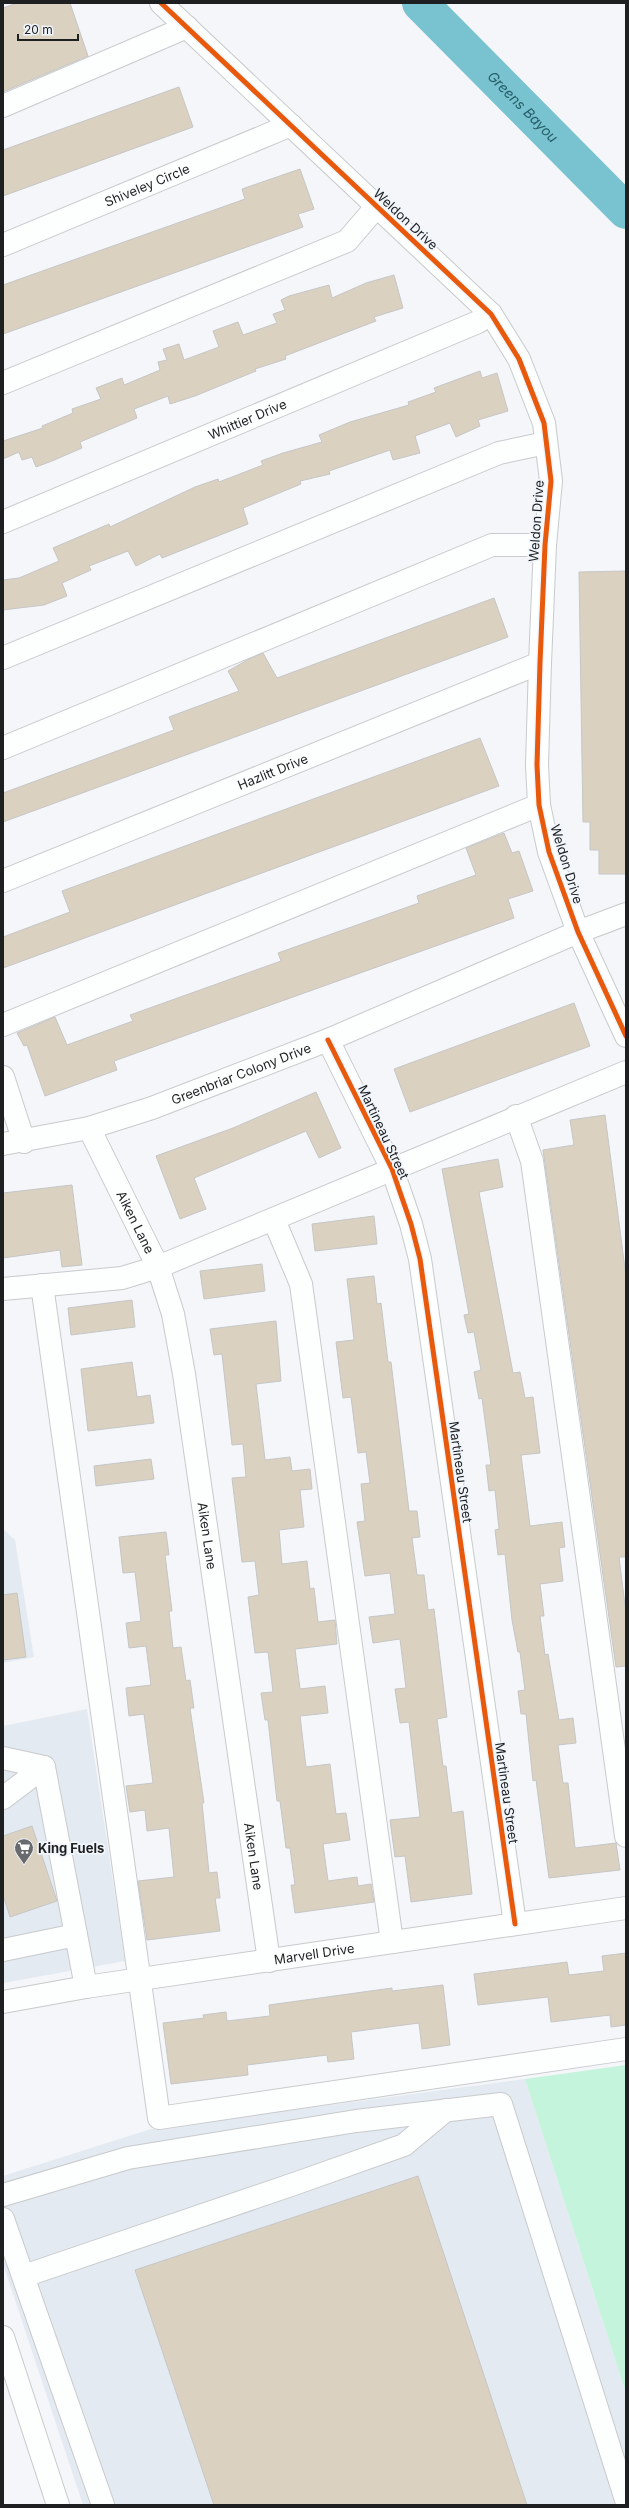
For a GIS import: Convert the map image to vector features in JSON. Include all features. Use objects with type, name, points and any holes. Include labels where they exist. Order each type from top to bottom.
[{"type":"street","name":"Weldon Drive","points":[[161,3],[491,314],[519,359],[544,423],[552,481],[545,545],[540,663],[537,765],[539,806],[549,852],[578,932],[626,1036]]},
{"type":"street","points":[[3,106],[187,27]]},
{"type":"street","name":"Shiveley Circle","points":[[3,245],[291,125]]},
{"type":"street","points":[[3,383],[347,241],[377,206]]},
{"type":"street","name":"Whittier Drive","points":[[3,522],[478,322],[491,314]]},
{"type":"street","points":[[3,658],[499,454],[546,443]]},
{"type":"street","points":[[3,748],[492,545],[545,545]]},
{"type":"street","name":"Hazlitt Drive","points":[[4,881],[540,663]]},
{"type":"street","points":[[3,1025],[539,806]]},
{"type":"street","name":"Greenbriar Colony Drive","points":[[14,1143],[90,1128],[152,1108],[328,1040],[578,932],[626,914]]},
{"type":"street","name":"Martineau Street","points":[[328,1040],[392,1169],[411,1224],[420,1259],[515,1924]]},
{"type":"street","points":[[3,1289],[122,1278],[158,1267],[274,1220],[516,1116],[626,1072]]},
{"type":"street","points":[[3,1077],[14,1143]]},
{"type":"street","points":[[516,1116],[532,1161],[626,1836]]},
{"type":"street","name":"Aiken Lane","points":[[90,1128],[158,1267],[173,1314],[184,1374],[269,1960]]},
{"type":"street","points":[[274,1220],[301,1284],[392,1942]]},
{"type":"street","points":[[42,1285],[159,2118],[626,2049]]},
{"type":"street","points":[[3,1758],[44,1767]]},
{"type":"street","points":[[3,1769],[44,1767]]},
{"type":"street","points":[[3,1783],[44,1767]]},
{"type":"street","points":[[3,1798],[44,1767]]},
{"type":"street","points":[[44,1767],[86,1987]]},
{"type":"street","name":"Marvell Drive","points":[[3,2002],[86,1987],[626,1908]]},
{"type":"street","points":[[3,1950],[76,1935]]},
{"type":"street","points":[[3,2195],[128,2158],[356,2121],[501,2104],[626,2500]]},
{"type":"street","points":[[24,2276],[294,2184],[404,2144],[446,2110]]},
{"type":"street","points":[[3,2219],[103,2505]]},
{"type":"street","points":[[3,2337],[58,2505]]},
{"type":"shaded area","points":[[3,1529],[15,1540],[34,1657],[3,1663]]},
{"type":"shaded area","points":[[87,1709],[125,1961],[3,1983],[3,1726]]},
{"type":"shaded area","points":[[525,2079],[626,2393],[626,2505],[83,2505],[3,2264],[3,2176],[151,2129]]},
{"type":"green space","points":[[626,2065],[626,2393],[525,2079]]},
{"type":"building","points":[[17,3],[70,3],[88,56],[3,92],[3,8]]},
{"type":"building","points":[[179,87],[193,127],[3,196],[3,150]]},
{"type":"building","points":[[300,169],[314,209],[298,214],[303,227],[3,334],[3,285],[245,199],[242,189]]},
{"type":"building","points":[[394,275],[403,308],[374,317],[376,321],[285,356],[286,359],[255,369],[256,371],[195,396],[170,404],[168,396],[134,409],[137,418],[80,442],[82,448],[36,467],[32,457],[22,460],[19,452],[3,459],[3,441],[43,428],[42,426],[73,413],[72,409],[101,399],[96,388],[122,378],[124,385],[160,370],[158,362],[167,360],[163,349],[179,344],[184,360],[219,347],[213,331],[238,322],[243,335],[277,323],[273,314],[285,310],[281,300],[289,296],[329,285],[332,298],[366,283]]},
{"type":"building","points":[[480,371],[482,378],[497,373],[508,411],[478,420],[480,426],[456,437],[450,423],[415,436],[420,453],[393,460],[390,450],[329,471],[330,474],[300,481],[301,484],[243,508],[248,524],[162,558],[160,554],[136,566],[128,551],[89,566],[91,570],[62,583],[67,596],[44,605],[3,610],[3,580],[19,578],[59,561],[53,548],[109,524],[110,527],[195,487],[218,479],[219,482],[263,465],[261,461],[322,442],[319,435],[350,422],[409,405],[408,402],[436,392],[434,388]]},
{"type":"building","points":[[626,571],[626,874],[599,874],[599,850],[590,850],[590,822],[583,822],[579,572]]},
{"type":"building","points":[[494,598],[508,637],[3,822],[3,793],[174,730],[169,717],[239,691],[228,671],[249,659],[263,653],[277,678]]},
{"type":"building","points":[[480,738],[499,786],[3,968],[3,937],[70,912],[62,891]]},
{"type":"building","points":[[504,833],[512,853],[519,851],[533,891],[508,899],[514,918],[114,1061],[117,1070],[45,1096],[27,1045],[24,1046],[17,1033],[55,1017],[67,1045],[133,1021],[130,1015],[281,961],[278,953],[419,903],[417,896],[476,875],[466,848]]},
{"type":"building","points":[[574,1003],[590,1046],[410,1112],[394,1069]]},
{"type":"building","points":[[316,1092],[341,1148],[319,1158],[306,1131],[194,1178],[206,1209],[180,1219],[156,1156],[233,1128]]},
{"type":"building","points":[[605,1115],[626,1276],[626,1557],[619,1557],[626,1613],[626,1666],[616,1667],[543,1150],[574,1145],[570,1120]]},
{"type":"building","points":[[498,1159],[503,1187],[479,1192],[513,1373],[520,1372],[525,1398],[533,1397],[540,1453],[521,1455],[530,1526],[562,1522],[565,1547],[559,1548],[563,1581],[540,1584],[544,1616],[540,1616],[545,1655],[548,1654],[559,1720],[573,1718],[576,1743],[558,1745],[563,1783],[568,1783],[575,1848],[616,1843],[620,1870],[549,1878],[536,1780],[533,1781],[526,1714],[521,1714],[518,1691],[525,1690],[520,1652],[518,1652],[512,1620],[505,1554],[498,1555],[495,1530],[499,1529],[495,1490],[489,1491],[486,1465],[491,1465],[482,1398],[479,1399],[474,1372],[481,1370],[474,1332],[468,1333],[464,1315],[469,1314],[442,1169]]},
{"type":"building","points":[[72,1185],[82,1265],[62,1267],[60,1250],[3,1258],[3,1193]]},
{"type":"building","points":[[374,1216],[377,1244],[315,1251],[312,1224]]},
{"type":"building","points":[[262,1264],[265,1291],[204,1299],[200,1271]]},
{"type":"building","points":[[374,1276],[377,1304],[381,1303],[388,1362],[391,1362],[409,1511],[417,1511],[420,1537],[412,1538],[417,1575],[424,1575],[428,1610],[434,1609],[447,1717],[437,1719],[443,1766],[446,1766],[452,1813],[463,1811],[472,1894],[411,1902],[405,1856],[395,1857],[390,1820],[420,1817],[409,1722],[400,1723],[395,1689],[406,1688],[400,1639],[373,1643],[369,1617],[395,1614],[390,1573],[365,1576],[357,1522],[365,1521],[361,1484],[370,1483],[366,1452],[358,1453],[351,1397],[343,1398],[336,1342],[354,1340],[347,1279]]},
{"type":"building","points":[[132,1300],[135,1327],[71,1335],[68,1308]]},
{"type":"building","points":[[276,1321],[281,1381],[256,1384],[265,1460],[290,1457],[292,1471],[310,1469],[312,1489],[300,1490],[304,1527],[279,1530],[282,1564],[307,1561],[310,1589],[314,1588],[318,1622],[335,1620],[337,1644],[295,1649],[300,1689],[325,1686],[328,1713],[300,1716],[306,1767],[330,1764],[336,1814],[346,1813],[350,1840],[323,1844],[328,1881],[357,1877],[358,1886],[371,1884],[374,1902],[295,1913],[291,1885],[295,1885],[290,1848],[286,1848],[280,1801],[277,1801],[268,1720],[265,1720],[261,1693],[273,1692],[268,1652],[255,1653],[248,1597],[259,1595],[255,1561],[242,1562],[232,1478],[246,1477],[243,1444],[232,1445],[222,1354],[214,1355],[210,1329]]},
{"type":"building","points":[[132,1362],[137,1397],[150,1395],[154,1423],[88,1431],[81,1369]]},
{"type":"building","points":[[151,1459],[154,1479],[96,1486],[94,1466]]},
{"type":"building","points":[[166,1532],[169,1555],[165,1555],[172,1611],[169,1611],[173,1648],[181,1647],[186,1681],[190,1680],[194,1708],[190,1708],[204,1803],[202,1803],[209,1873],[217,1872],[220,1898],[215,1898],[220,1931],[147,1940],[138,1881],[174,1877],[169,1828],[147,1831],[145,1810],[130,1812],[126,1786],[153,1783],[144,1714],[129,1716],[126,1688],[151,1685],[146,1646],[129,1648],[126,1623],[141,1621],[135,1572],[123,1573],[119,1537]]},
{"type":"building","points":[[17,1593],[26,1657],[3,1660],[3,1595]]},
{"type":"building","name":"King Fuels","points":[[32,1826],[57,1901],[10,1917],[3,1895],[3,1836]]},
{"type":"building","points":[[626,1953],[626,2025],[611,2027],[610,2015],[551,2022],[548,1997],[478,2005],[474,1974],[567,1962],[569,1975],[604,1971],[602,1956]]},
{"type":"building","points":[[443,1985],[450,2045],[422,2049],[419,2023],[351,2032],[354,2059],[328,2062],[327,2055],[247,2065],[248,2075],[171,2084],[163,2023],[204,2018],[203,2015],[226,2012],[227,2021],[270,2016],[269,2005],[392,1988],[392,1991]]},
{"type":"building","points":[[418,2176],[527,2505],[214,2505],[135,2270]]},
{"type":"waterway","name":"Greens Bayou","points":[[420,3],[626,211]]},
{"type":"cycle path","points":[[161,3],[491,314],[519,359],[544,423],[551,481],[545,545],[540,663],[537,765],[539,805],[549,852],[578,932],[626,1036]]},
{"type":"cycle path","points":[[328,1040],[392,1169],[411,1224],[420,1259],[515,1924]]},
{"type":"place","name":"King Fuels","points":[[24,1865]]}]
